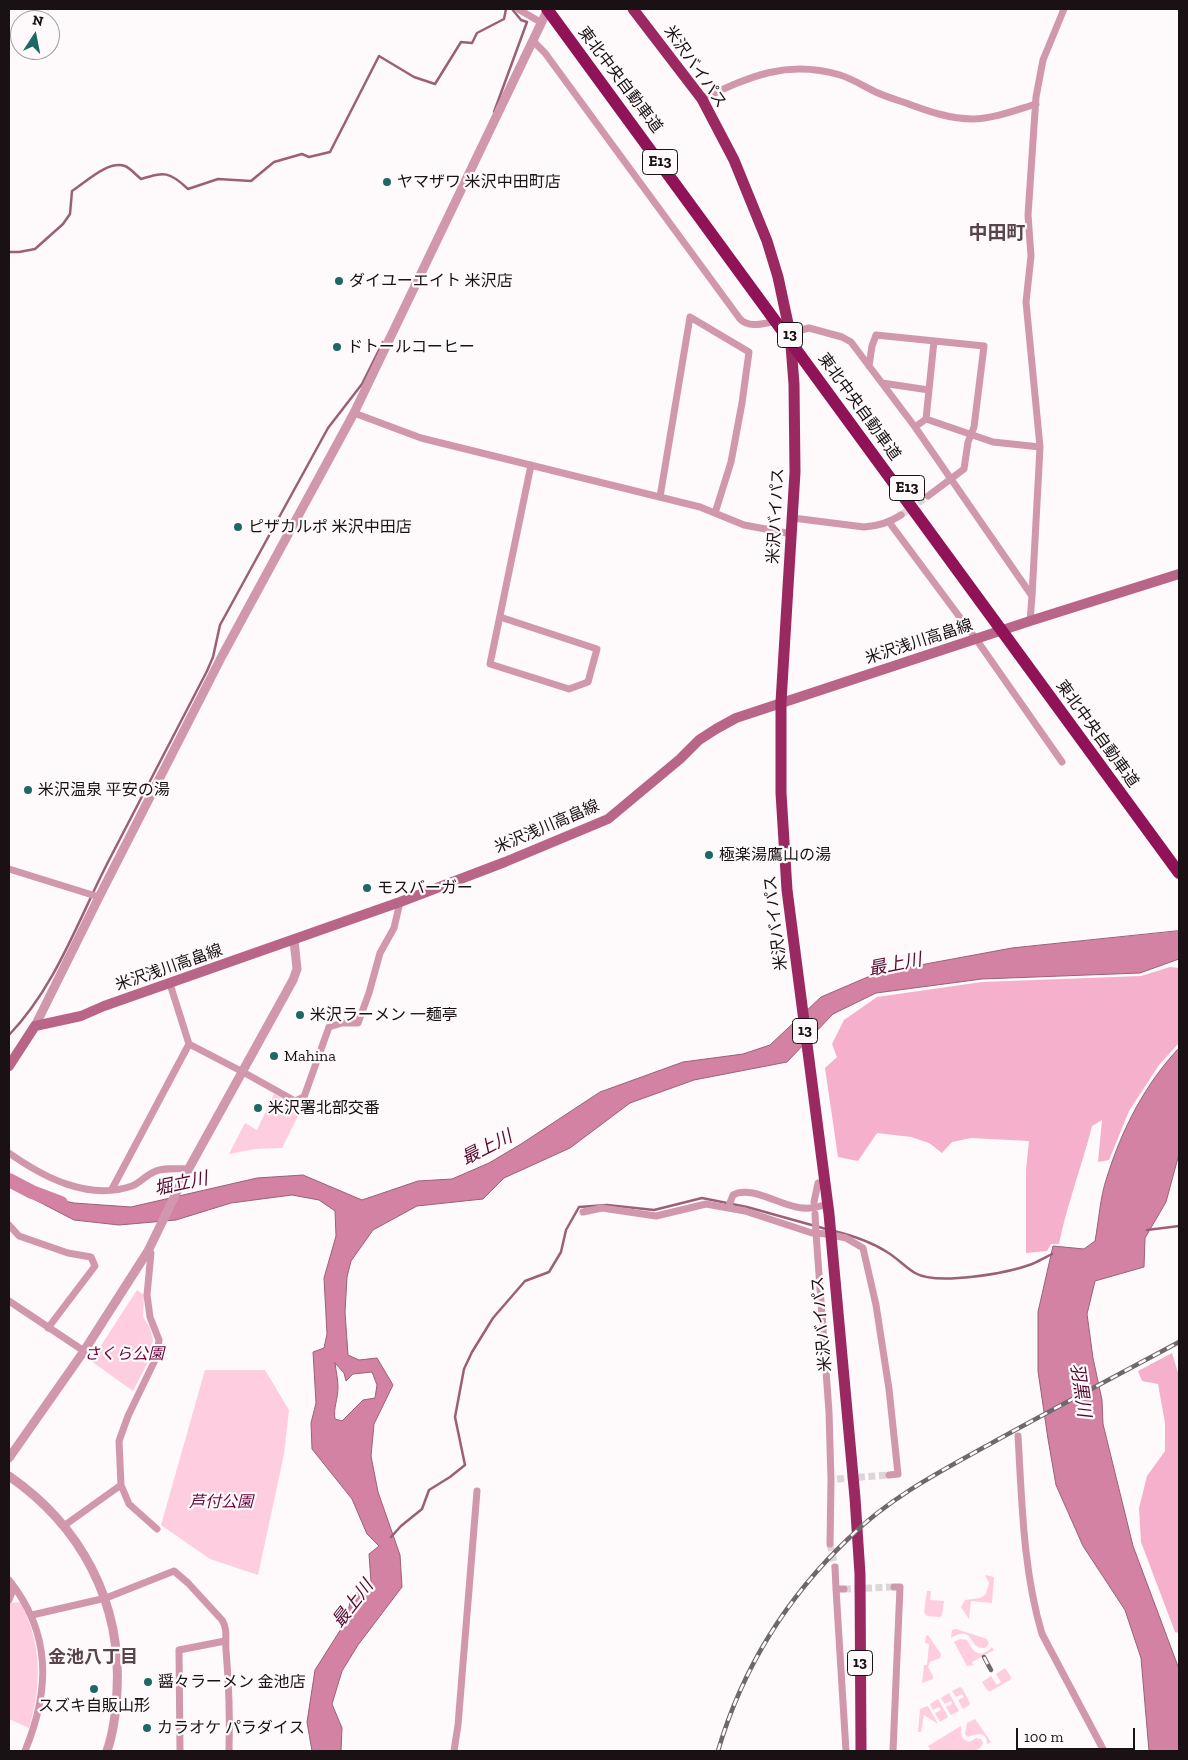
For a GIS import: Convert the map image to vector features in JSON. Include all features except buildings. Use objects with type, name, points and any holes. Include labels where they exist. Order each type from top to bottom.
[{"type":"highway","name":"東北中央自動車道","points":[[548,9],[558,16],[1144,819],[1179,862]]},
{"type":"highway","name":"米沢バイパス","points":[[633,9],[702,99],[734,160],[767,241],[778,277],[790,333],[794,384],[795,472],[780,702],[781,783],[787,890],[828,1209],[834,1241],[860,1574],[861,1751]]},
{"type":"highway","name":"東北中央自動車道","points":[[1144,819],[1179,873]]},
{"type":"main road","name":"米沢浅川高畠線","points":[[35,1026],[81,1016],[104,1006],[400,902],[505,862],[608,819],[680,759],[699,740],[716,728],[736,718],[780,702],[1179,574]]},
{"type":"main road","points":[[9,1066],[35,1026]]},
{"type":"street","points":[[518,9],[542,23]]},
{"type":"street","points":[[35,1026],[99,896],[222,656],[354,413],[548,9]]},
{"type":"street","points":[[1030,621],[1040,448],[1026,302],[1031,256],[1028,215],[1036,104],[1043,60],[1064,9]]},
{"type":"street","points":[[533,41],[545,53],[740,319],[747,325],[787,319]]},
{"type":"street","points":[[702,99],[744,79],[769,72],[791,69],[813,70],[840,75],[880,94],[949,116],[973,119],[1036,104]]},
{"type":"street","points":[[660,497],[690,317],[749,352],[731,462],[715,513]]},
{"type":"street","points":[[790,333],[809,328],[848,339],[915,427],[1032,596]]},
{"type":"street","points":[[869,366],[876,335],[984,346],[974,428],[964,469],[928,496]]},
{"type":"street","points":[[915,427],[926,419],[934,341]]},
{"type":"street","points":[[882,383],[929,390]]},
{"type":"street","points":[[354,413],[421,438],[700,507],[744,525],[792,534]]},
{"type":"street","points":[[926,419],[993,442],[1040,448]]},
{"type":"street","points":[[500,617],[597,649],[588,682],[569,689],[490,664],[531,465]]},
{"type":"street","points":[[793,518],[864,527],[889,522],[901,515]]},
{"type":"street","points":[[889,522],[976,639],[1062,762]]},
{"type":"street","points":[[9,869],[99,896]]},
{"type":"street","points":[[170,984],[189,1044],[295,1101],[304,1097],[329,1027],[342,1023],[358,1023],[380,953],[394,928],[400,902]]},
{"type":"street","points":[[9,1458],[84,1351],[148,1251],[183,1179],[293,980],[297,969],[294,940]]},
{"type":"street","points":[[112,1190],[189,1044]]},
{"type":"street","points":[[9,1153],[44,1175],[61,1183],[82,1188],[112,1190],[132,1186],[156,1170],[189,1169]]},
{"type":"street","points":[[814,1202],[818,1183],[824,1178]]},
{"type":"street","points":[[729,1204],[733,1195],[738,1192],[755,1193],[769,1199],[804,1208],[828,1209]]},
{"type":"street","points":[[583,1212],[602,1208],[656,1216],[701,1204],[729,1204],[826,1234]]},
{"type":"street","points":[[815,1216],[834,1480],[830,1544]]},
{"type":"street","points":[[9,1225],[19,1236],[68,1253],[91,1257],[95,1266],[48,1328]]},
{"type":"street","points":[[834,1241],[846,1238],[863,1248],[876,1305],[889,1389],[898,1474],[889,1475]]},
{"type":"street","points":[[148,1251],[151,1253],[147,1295],[150,1318],[159,1340],[157,1356],[128,1416],[119,1441],[121,1485],[129,1504],[157,1529]]},
{"type":"street","points":[[9,1301],[84,1351]]},
{"type":"street","points":[[1018,1436],[1026,1563],[1039,1624],[1042,1634],[1104,1751]]},
{"type":"street","points":[[9,1476],[44,1504],[64,1525],[84,1553],[106,1598],[116,1642],[118,1662],[115,1714],[107,1751]]},
{"type":"street","points":[[64,1525],[121,1485]]},
{"type":"street","points":[[454,1751],[458,1726],[477,1491]]},
{"type":"street","points":[[835,1567],[840,1589],[846,1751]]},
{"type":"street","points":[[32,1615],[106,1598],[174,1571],[188,1583],[222,1620],[226,1627],[225,1641],[230,1706],[229,1751]]},
{"type":"street","points":[[9,1580],[32,1615],[39,1639],[42,1659],[43,1677],[38,1711],[33,1732],[25,1751]]},
{"type":"street","points":[[9,1600],[14,1587]]},
{"type":"street","points":[[893,1751],[900,1587],[894,1587]]},
{"type":"street","points":[[180,1751],[179,1650],[225,1641]]},
{"type":"green space","points":[[274,1094],[302,1108],[282,1148],[255,1149],[229,1154],[245,1123],[257,1130]]},
{"type":"green space","name":"さくら公園","points":[[137,1290],[144,1295],[143,1317],[150,1328],[153,1340],[147,1364],[133,1391],[91,1361]]},
{"type":"green space","name":"芦付公園","points":[[205,1370],[265,1370],[289,1410],[284,1454],[258,1575],[210,1559],[161,1525]]},
{"type":"green space","points":[[985,1575],[994,1577],[992,1603],[971,1601],[969,1619],[961,1607],[965,1600],[980,1598],[986,1594],[989,1583]]},
{"type":"green space","points":[[927,1591],[931,1591],[930,1600],[944,1601],[940,1617],[927,1616],[924,1612]]},
{"type":"green space","points":[[20,1602],[33,1633],[38,1664],[36,1696],[29,1728],[9,1719],[9,1605],[10,1603]]},
{"type":"green space","points":[[956,1629],[987,1639],[989,1644],[985,1648],[979,1648],[964,1634],[951,1638],[952,1630]]},
{"type":"green space","points":[[928,1635],[941,1654],[940,1658],[930,1662],[928,1667],[933,1679],[922,1683],[924,1665],[927,1665],[929,1644],[925,1643],[926,1636]]},
{"type":"green space","points":[[960,1639],[967,1640],[974,1651],[980,1654],[992,1647],[994,1650],[972,1662],[973,1665],[967,1666],[954,1642]]},
{"type":"green space","points":[[1005,1668],[1011,1677],[1010,1680],[988,1691],[982,1682],[991,1676],[997,1685],[1001,1682],[996,1674]]},
{"type":"green space","points":[[960,1687],[970,1703],[963,1709],[958,1700],[964,1697],[962,1694],[956,1697],[952,1691]]},
{"type":"green space","points":[[949,1693],[959,1711],[951,1715],[946,1707],[952,1704],[951,1701],[945,1704],[941,1698]]},
{"type":"green space","points":[[938,1699],[948,1717],[940,1722],[935,1713],[941,1710],[939,1707],[933,1710],[930,1704]]},
{"type":"green space","points":[[928,1706],[938,1724],[924,1715],[921,1732],[918,1732],[920,1709]]},
{"type":"green space","points":[[975,1719],[991,1742],[987,1744],[984,1735],[968,1737],[965,1734],[967,1723]]},
{"type":"green space","points":[[961,1726],[964,1739],[969,1742],[976,1738],[981,1739],[983,1743],[981,1747],[967,1752],[931,1751],[928,1746]]},
{"type":"shaded area","points":[[1170,967],[1179,968],[1179,1043],[1159,1065],[1129,1111],[1109,1160],[1098,1162],[1102,1120],[1092,1126],[1059,1244],[1051,1244],[1047,1251],[1026,1253],[1026,1170],[1029,1141],[971,1138],[952,1142],[942,1153],[929,1143],[911,1137],[877,1133],[858,1161],[838,1157],[825,1068],[837,1057],[832,1044],[844,1020],[877,997],[982,982],[1141,976]]},
{"type":"shaded area","points":[[1172,1353],[1179,1376],[1179,1633],[1175,1632],[1141,1542],[1139,1508],[1147,1476],[1165,1451],[1165,1423],[1158,1384],[1142,1381],[1138,1371]]},
{"type":"water","name":"最上川","points":[[1179,931],[1179,959],[1140,973],[982,979],[876,993],[833,1014],[787,1062],[694,1080],[630,1103],[570,1148],[504,1178],[483,1199],[417,1206],[373,1230],[351,1261],[347,1277],[345,1312],[348,1355],[359,1360],[377,1358],[393,1385],[374,1424],[371,1456],[378,1492],[400,1555],[402,1587],[358,1645],[342,1671],[332,1704],[342,1728],[341,1751],[312,1751],[307,1722],[315,1670],[346,1621],[351,1597],[371,1582],[369,1554],[379,1546],[367,1534],[352,1499],[312,1449],[311,1423],[316,1403],[313,1352],[324,1348],[327,1334],[324,1278],[336,1236],[335,1211],[319,1200],[292,1195],[231,1203],[176,1220],[119,1225],[74,1220],[18,1191],[74,1203],[131,1207],[257,1178],[303,1175],[362,1200],[418,1181],[452,1179],[489,1163],[600,1092],[683,1062],[743,1054],[770,1045],[821,997],[877,973],[1012,948]],"holes":[[[335,1363],[344,1373],[346,1381],[353,1374],[372,1372],[377,1385],[375,1398],[363,1400],[342,1421],[335,1419],[338,1387]]]},
{"type":"water","name":"羽黒川","points":[[1179,1048],[1179,1154],[1166,1202],[1145,1238],[1144,1267],[1095,1281],[1087,1314],[1093,1358],[1102,1400],[1103,1424],[1133,1546],[1179,1669],[1179,1751],[1149,1751],[1141,1658],[1125,1610],[1083,1546],[1056,1485],[1038,1371],[1038,1312],[1053,1246],[1084,1249],[1095,1241],[1105,1185],[1127,1125],[1145,1092]]},
{"type":"waterway","points":[[9,252],[35,249],[63,224],[70,214],[72,191],[97,173],[112,166],[125,166],[141,179],[161,174],[171,176],[188,189],[218,179],[251,181],[274,162],[302,154],[309,157],[330,152],[379,56],[414,77],[435,84],[461,42],[472,43],[477,33],[504,19],[506,9]]},
{"type":"waterway","points":[[494,112],[527,22],[521,20],[512,9]]},
{"type":"waterway","points":[[9,1035],[40,996],[64,954],[107,864],[207,671],[213,657],[220,625],[328,428],[362,384],[383,342]]},
{"type":"waterway","name":"堀立川","points":[[9,1180],[32,1192],[61,1203]]},
{"type":"waterway","points":[[391,1537],[422,1509],[429,1490],[465,1465],[455,1417],[464,1369],[493,1318],[525,1281],[549,1272],[561,1252],[566,1230],[579,1207],[607,1205],[654,1210],[702,1198],[747,1207],[826,1229]]},
{"type":"waterway","points":[[1147,1230],[1179,1226]]},
{"type":"waterway","points":[[834,1231],[861,1240],[891,1254],[915,1273],[925,1277],[973,1277],[1007,1271],[1032,1264],[1052,1254]]},
{"type":"tunnel","points":[[901,515],[928,496]]},
{"type":"tunnel","points":[[837,1479],[889,1475]]},
{"type":"tunnel","points":[[830,1544],[835,1567]]},
{"type":"tunnel","points":[[844,1589],[894,1587]]},
{"type":"railway","points":[[718,1751],[740,1691],[769,1636],[806,1585],[849,1538],[881,1510],[934,1475],[1179,1342]]},
{"type":"railway","points":[[984,1657],[991,1670]]},
{"type":"place","name":"ヤマザワ 米沢中田町店","points":[[387,182]]},
{"type":"place","name":"ダイユーエイト 米沢店","points":[[339,281]]},
{"type":"place","name":"ドトールコーヒー","points":[[337,347]]},
{"type":"place","name":"ピザカルポ 米沢中田店","points":[[238,527]]},
{"type":"place","name":"米沢温泉 平安の湯","points":[[28,790]]},
{"type":"place","name":"極楽湯鷹山の湯","points":[[709,855]]},
{"type":"place","name":"モスバーガー","points":[[367,888]]},
{"type":"place","name":"米沢ラーメン 一麺亭","points":[[300,1015]]},
{"type":"place","name":"Mahina","points":[[274,1056]]},
{"type":"place","name":"米沢署北部交番","points":[[258,1108]]},
{"type":"place","name":"醤々ラーメン 金池店","points":[[148,1682]]},
{"type":"place","name":"スズキ自販山形","points":[[94,1689]]},
{"type":"place","name":"カラオケ パラダイス","points":[[147,1728]]},
{"type":"district","name":"中田町","points":[[997,234]]},
{"type":"district","name":"金池八丁目","points":[[93,1658]]}]
